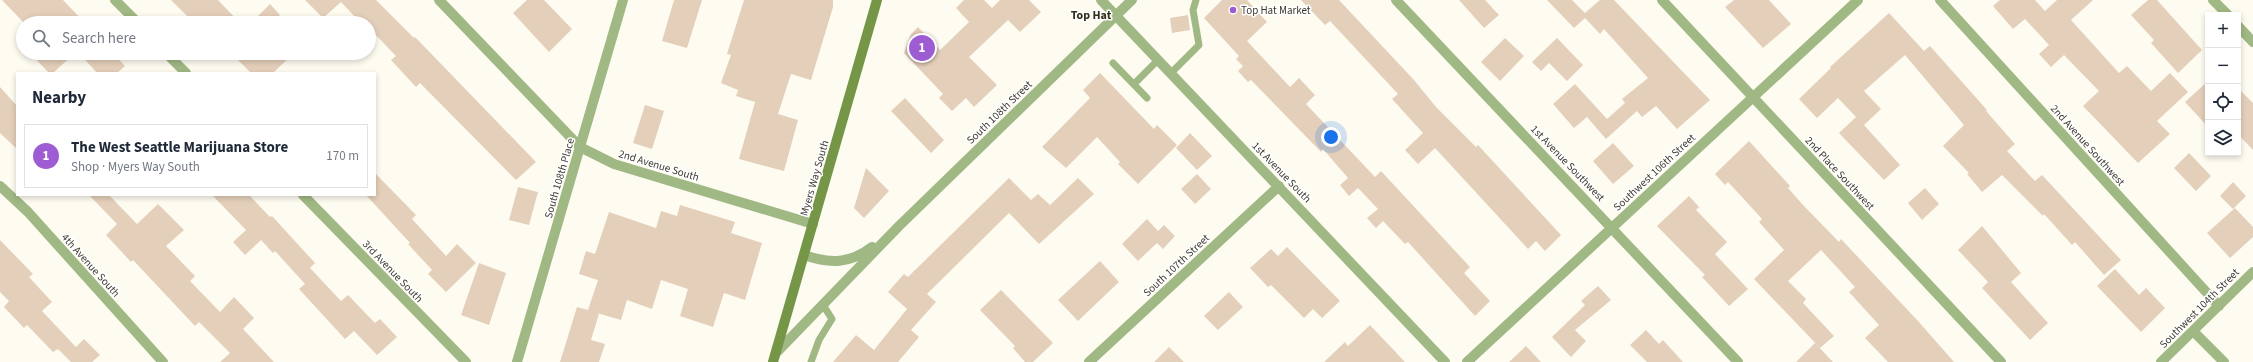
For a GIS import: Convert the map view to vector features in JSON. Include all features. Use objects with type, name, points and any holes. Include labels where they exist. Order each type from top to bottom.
[{"type":"main road","name":"Myers Way South","points":[[775,357],[877,0]]},
{"type":"street","points":[[115,0],[131,16]]},
{"type":"street","name":"2nd Avenue South","points":[[439,0],[580,147],[614,164],[813,224]]},
{"type":"street","name":"South 108th Place","points":[[516,362],[623,0]]},
{"type":"street","name":"1st Avenue South","points":[[1101,0],[1445,362]]},
{"type":"street","name":"South 108th Street","points":[[775,357],[899,226],[1132,0]]},
{"type":"street","name":"1st Avenue Southwest","points":[[1396,0],[1738,362]]},
{"type":"street","name":"2nd Place Southwest","points":[[1662,0],[1752,98],[2001,362]]},
{"type":"street","name":"Southwest 106th Street","points":[[1467,362],[1858,0]]},
{"type":"street","name":"2nd Avenue Southwest","points":[[1940,0],[2219,306]]},
{"type":"street","points":[[2213,0],[2225,12]]},
{"type":"street","points":[[2241,29],[2253,42]]},
{"type":"street","points":[[173,60],[185,72]]},
{"type":"street","name":"4th Avenue South","points":[[0,186],[28,212],[163,362]]},
{"type":"street","name":"South 107th Street","points":[[1089,362],[1279,186]]},
{"type":"street","name":"3rd Avenue South","points":[[304,196],[466,362]]},
{"type":"street","name":"South 108th Street","points":[[804,255],[819,260],[846,261],[863,254],[899,226]]},
{"type":"street","name":"Southwest 104th Street","points":[[2161,362],[2253,272]]},
{"type":"street","points":[[2193,331],[2224,362]]},
{"type":"lane","points":[[1171,73],[1199,45],[1193,10],[1196,0]]},
{"type":"lane","points":[[1134,84],[1158,60]]},
{"type":"lane","points":[[1113,63],[1147,98]]},
{"type":"lane","points":[[810,362],[819,340],[832,318],[823,305]]},
{"type":"building","points":[[2,0],[63,0],[78,16],[17,16]]},
{"type":"building","points":[[171,0],[218,0],[233,16],[187,16]]},
{"type":"building","points":[[305,0],[376,0],[414,38],[415,37],[536,162],[516,180],[420,83],[416,87],[391,60],[396,56],[376,35],[376,16],[354,16],[341,2],[325,16],[321,16]]},
{"type":"building","points":[[527,0],[544,0],[572,29],[549,52],[513,13]]},
{"type":"building","points":[[674,0],[702,0],[687,48],[662,41]]},
{"type":"building","points":[[744,0],[833,0],[833,7],[811,80],[791,74],[778,114],[798,120],[784,171],[739,159],[755,102],[736,96],[738,90],[721,83],[731,55],[727,54]]},
{"type":"building","points":[[964,0],[984,0],[992,8],[1000,0],[1029,0],[1041,12],[1020,32],[1008,20],[969,57],[997,85],[974,107],[966,98],[952,111],[939,98],[943,94],[904,53],[911,34],[918,27],[940,50],[969,22],[956,8]]},
{"type":"building","points":[[1222,0],[1247,0],[1267,22],[1247,41],[1290,87],[1299,78],[1315,95],[1306,104],[1375,177],[1381,171],[1470,267],[1464,273],[1490,301],[1475,316],[1408,242],[1405,244],[1383,221],[1376,228],[1367,218],[1378,209],[1358,188],[1349,196],[1340,185],[1348,178],[1323,149],[1321,152],[1251,80],[1248,82],[1238,71],[1243,66],[1236,59],[1239,56],[1204,18]]},
{"type":"building","points":[[1301,0],[1339,0],[1414,80],[1436,107],[1476,147],[1478,145],[1561,235],[1545,251],[1536,241],[1528,249],[1435,148],[1418,164],[1405,150],[1423,133],[1392,99],[1398,94],[1330,21],[1325,25]]},
{"type":"building","points":[[1459,0],[1485,0],[1499,15],[1484,28]]},
{"type":"building","points":[[1547,0],[1572,0],[1585,13],[1600,0],[1614,0],[1710,100],[1677,129],[1656,106],[1642,117],[1637,111],[1606,139],[1587,117],[1574,128],[1553,104],[1575,84],[1607,119],[1625,103],[1622,99],[1648,78],[1604,29],[1600,34],[1585,18],[1574,28]]},
{"type":"building","points":[[1734,0],[1769,0],[1791,24],[1763,48],[1725,7]]},
{"type":"building","points":[[2000,0],[2035,0],[2045,11],[2057,0],[2093,0],[2071,20],[2119,73],[2127,66],[2151,91],[2170,73],[2188,92],[2157,121],[2170,134],[2138,163],[2083,106],[2099,91],[2064,55],[2051,67],[2039,54],[2049,45],[2025,19],[2013,29],[1993,6]]},
{"type":"building","points":[[2148,0],[2157,0],[2202,50],[2178,73],[2151,43],[2154,40],[2131,15]]},
{"type":"building","points":[[270,4],[280,15],[279,16],[258,16]]},
{"type":"building","points":[[1889,13],[1924,51],[1930,46],[1987,110],[1986,111],[2015,144],[2007,151],[2035,181],[2042,175],[2121,260],[2104,275],[2075,242],[2072,245],[2044,214],[2043,216],[2002,175],[1982,192],[1967,174],[1969,173],[1943,146],[1964,125],[1905,55],[1864,91],[1881,109],[1864,125],[1900,165],[1884,180],[1839,133],[1856,117],[1838,98],[1817,118],[1799,99],[1831,68],[1830,67]]},
{"type":"building","points":[[1188,15],[1190,30],[1172,33],[1170,18]]},
{"type":"building","points":[[1505,38],[1524,56],[1500,81],[1481,62]]},
{"type":"building","points":[[1557,38],[1583,65],[1567,81],[1549,63],[1541,71],[1532,62]]},
{"type":"building","points":[[37,60],[67,60],[54,72],[48,72]]},
{"type":"building","points":[[85,60],[119,60],[125,66],[118,72],[96,72]]},
{"type":"building","points":[[238,60],[287,60],[274,72],[250,72]]},
{"type":"building","points":[[1100,73],[1154,129],[1157,125],[1177,145],[1138,184],[1118,164],[1120,162],[1097,137],[1066,168],[1042,147],[1090,98],[1083,90]]},
{"type":"building","points":[[2205,84],[2205,124],[2185,102]]},
{"type":"building","points":[[0,87],[16,105],[16,148],[0,133]]},
{"type":"building","points":[[2241,91],[2253,103],[2253,150],[2241,137]]},
{"type":"building","points":[[905,98],[944,140],[931,153],[891,111]]},
{"type":"building","points":[[645,105],[664,111],[652,149],[633,143]]},
{"type":"building","points":[[1190,133],[1212,156],[1197,170],[1176,148]]},
{"type":"building","points":[[1749,141],[1790,186],[1788,188],[1803,205],[1839,242],[1841,239],[1918,321],[1954,362],[1888,362],[1865,338],[1879,325],[1849,292],[1855,287],[1821,250],[1788,281],[1806,299],[1803,303],[1834,336],[1820,348],[1754,279],[1784,250],[1759,222],[1762,219],[1728,182],[1725,185],[1715,174]]},
{"type":"building","points":[[1613,143],[1634,166],[1613,184],[1593,161]]},
{"type":"building","points":[[2189,153],[2211,176],[2196,191],[2174,168]]},
{"type":"building","points":[[866,168],[889,191],[864,218],[854,208]]},
{"type":"building","points":[[376,174],[416,215],[412,219],[446,256],[457,244],[476,263],[446,292],[428,274],[432,270],[408,244],[410,243],[367,196],[376,196]]},
{"type":"building","points":[[1197,174],[1211,189],[1195,204],[1181,189]]},
{"type":"building","points":[[1009,178],[1031,200],[1038,194],[1050,205],[1078,178],[1094,194],[1039,244],[1009,213],[927,294],[936,302],[911,330],[919,337],[898,362],[833,362],[856,335],[874,350],[907,309],[888,292],[904,274],[908,277]]},
{"type":"building","points":[[2233,182],[2246,196],[2233,209],[2220,196]]},
{"type":"building","points":[[518,187],[538,192],[529,225],[509,220]]},
{"type":"building","points":[[1925,188],[1939,204],[1922,220],[1908,203]]},
{"type":"building","points":[[90,196],[110,196],[137,224],[158,204],[184,230],[166,246],[195,276],[190,281],[220,312],[234,297],[254,318],[243,329],[274,362],[220,362],[230,353],[199,322],[195,326],[133,260],[131,262],[106,235],[117,224]]},
{"type":"building","points":[[213,196],[250,196],[270,217],[272,216],[315,263],[310,268],[341,301],[348,295],[375,323],[380,319],[397,337],[377,355],[354,331],[345,339],[299,289],[305,284],[275,251],[273,253],[261,240],[245,255],[233,242],[246,230]]},
{"type":"building","points":[[1689,196],[1699,207],[1696,210],[1727,242],[1715,254],[1748,289],[1729,306],[1702,277],[1705,275],[1657,226]]},
{"type":"building","points":[[680,205],[735,222],[731,233],[762,243],[745,300],[724,293],[713,327],[680,316],[688,289],[661,280],[652,309],[627,300],[621,320],[597,313],[599,314],[591,340],[605,344],[599,362],[560,362],[577,307],[588,310],[598,280],[579,274],[586,251],[595,254],[609,212],[656,228],[661,211],[677,216]]},
{"type":"building","points":[[2235,208],[2253,227],[2253,237],[2230,258],[2207,233]]},
{"type":"building","points":[[1147,219],[1158,231],[1164,225],[1175,236],[1163,249],[1157,243],[1138,261],[1122,244]]},
{"type":"building","points":[[1982,226],[2021,273],[2011,282],[2048,323],[2030,340],[1982,288],[1988,282],[1958,250]]},
{"type":"building","points":[[0,240],[33,274],[29,277],[52,302],[42,311],[76,347],[84,339],[100,355],[92,362],[71,362],[58,349],[53,352],[27,325],[24,328],[4,307],[9,301],[0,292]]},
{"type":"building","points":[[1287,247],[1340,301],[1322,318],[1313,309],[1304,318],[1271,285],[1268,287],[1250,268],[1271,249],[1278,256]]},
{"type":"building","points":[[1100,261],[1119,282],[1078,321],[1058,300]]},
{"type":"building","points":[[479,263],[506,273],[489,325],[461,315]]},
{"type":"building","points":[[2115,269],[2139,295],[2146,288],[2165,308],[2141,332],[2097,286]]},
{"type":"building","points":[[1598,286],[1611,300],[1575,330],[1586,341],[1571,357],[1552,337],[1585,305],[1581,301]]},
{"type":"building","points":[[1001,290],[1053,343],[1033,362],[1025,362],[1013,348],[1015,346],[980,310]]},
{"type":"building","points":[[1229,292],[1243,307],[1218,330],[1204,316]]},
{"type":"building","points":[[1370,325],[1405,362],[1324,362],[1345,342],[1348,346]]},
{"type":"building","points":[[1646,330],[1659,344],[1663,340],[1683,362],[1647,362],[1630,345]]},
{"type":"building","points":[[1815,343],[1833,362],[1796,362]]},
{"type":"building","points":[[1526,346],[1541,362],[1509,362]]},
{"type":"building","points":[[1169,347],[1184,362],[1154,362]]},
{"type":"place","name":"Top Hat Market","points":[[1233,10]]},
{"type":"place","name":"The West Seattle Marijuana Store","points":[[922,48]]},
{"type":"district","name":"Top Hat","points":[[1091,15]]}]
